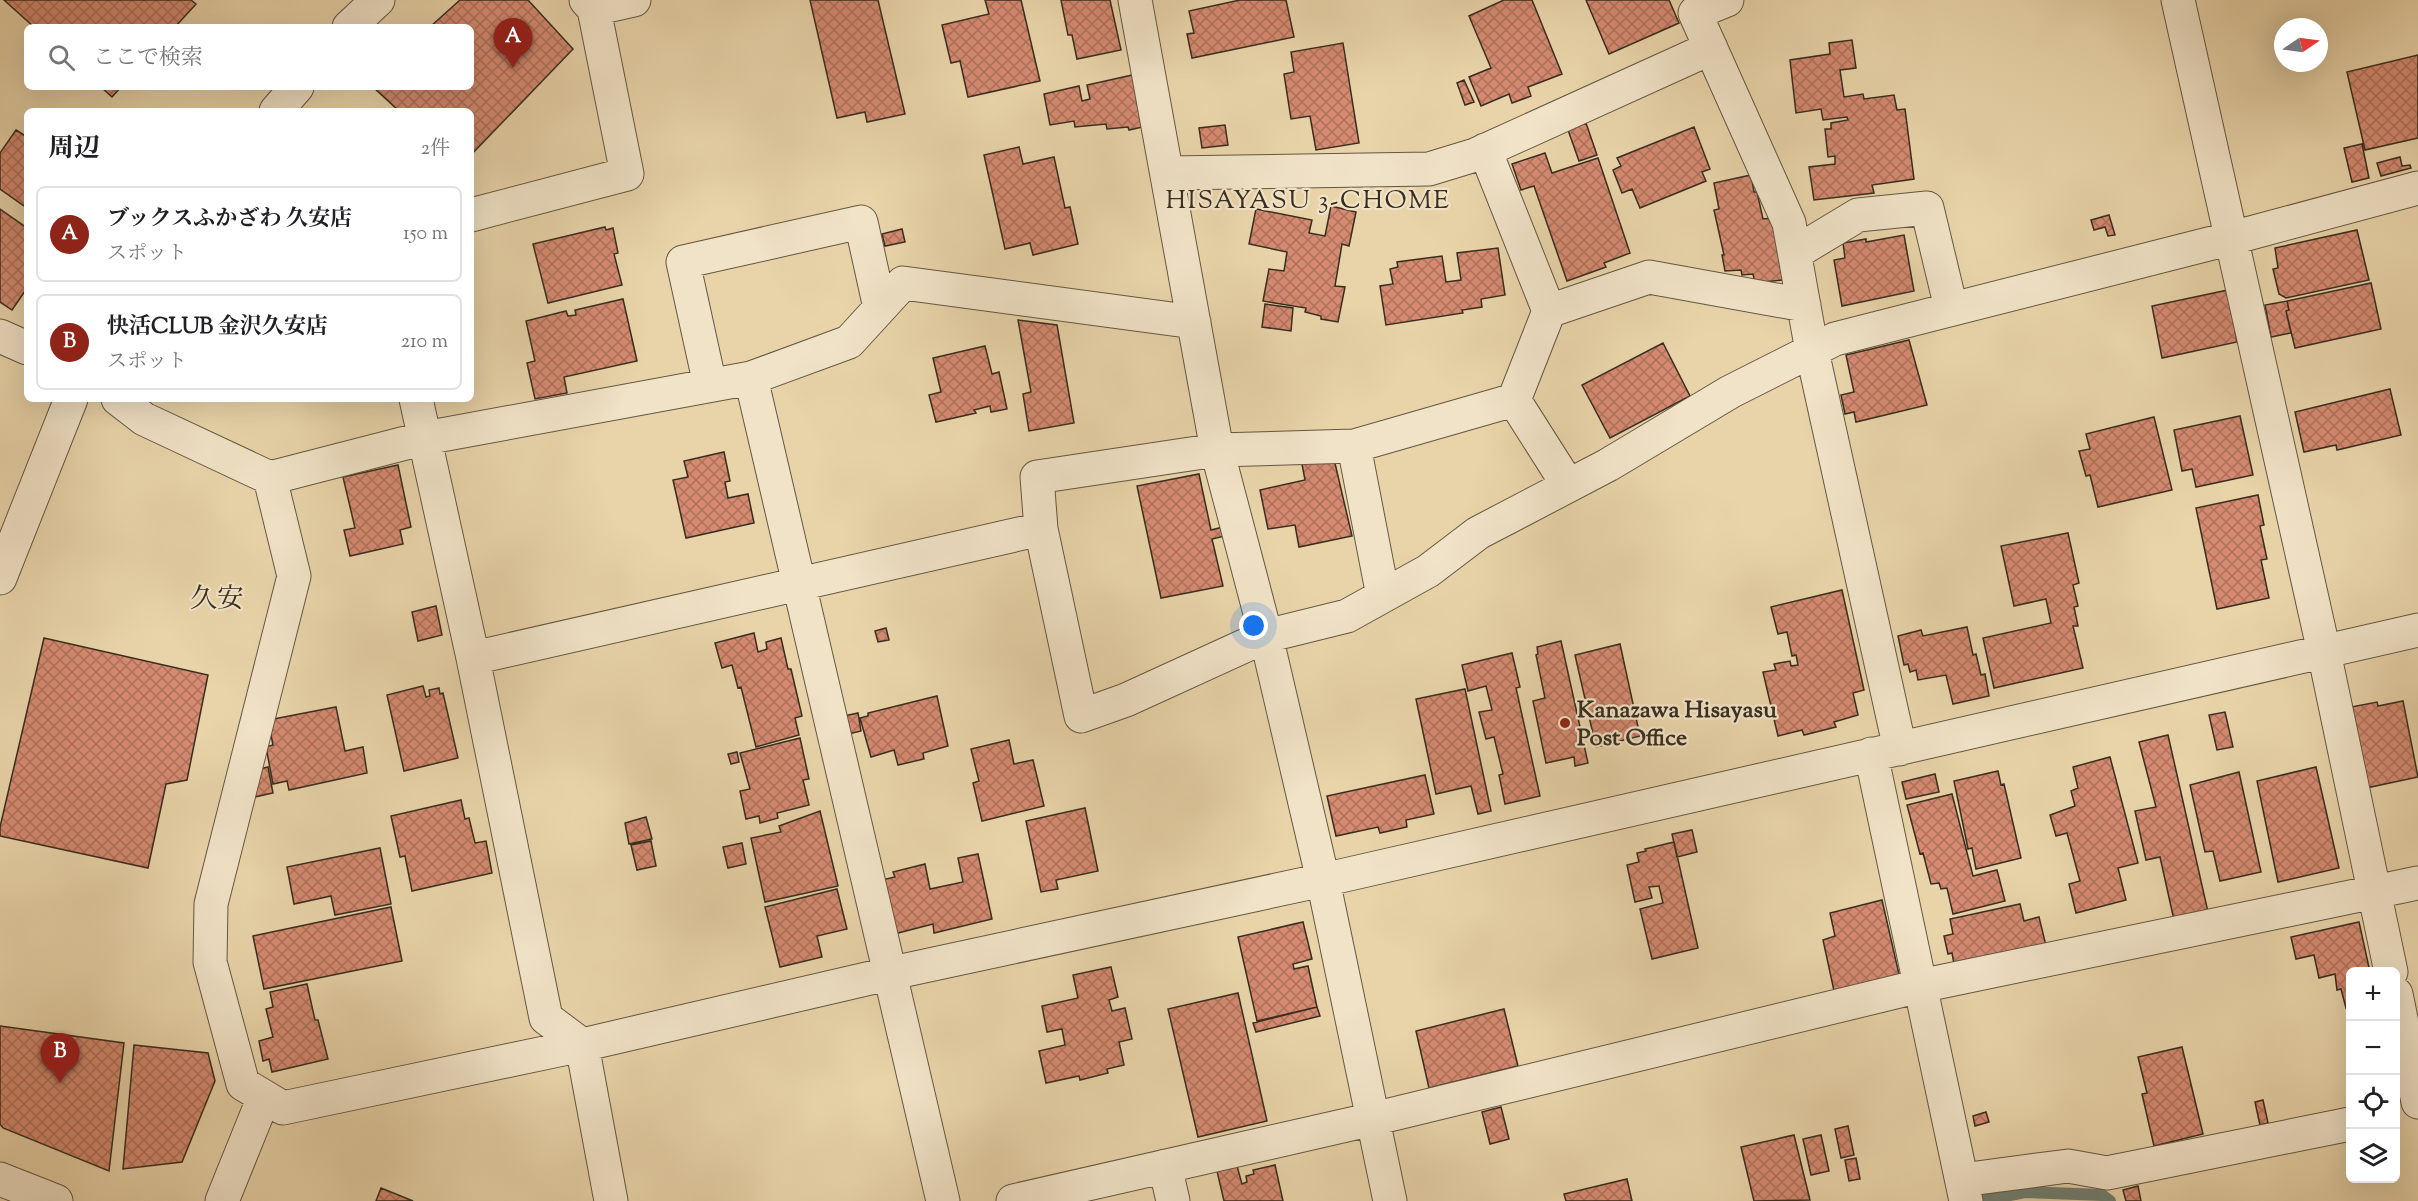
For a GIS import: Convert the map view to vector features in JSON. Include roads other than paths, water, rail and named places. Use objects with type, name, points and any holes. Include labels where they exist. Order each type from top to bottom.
[{"type":"street","points":[[352,24],[378,0]]},
{"type":"street","points":[[474,214],[627,174],[590,5],[634,0]]},
{"type":"street","points":[[1135,0],[1217,450],[1266,636],[1323,880],[1390,1201]]},
{"type":"street","points":[[1727,0],[1695,13],[1789,223],[1886,751],[1920,986],[1964,1191],[2068,1166],[2107,1173],[2346,1125]]},
{"type":"street","points":[[2178,0],[2324,652],[2390,967]]},
{"type":"street","points":[[1167,173],[1429,169],[1485,150],[1711,48]]},
{"type":"street","points":[[279,108],[294,90]]},
{"type":"street","points":[[1485,150],[1549,311],[1514,400]]},
{"type":"street","points":[[1514,400],[1354,446],[1217,450],[1037,477],[1041,529],[1081,716],[1126,700],[1266,636],[1347,616],[1428,571],[1478,533],[1608,465],[1730,392],[1835,339],[2418,188]]},
{"type":"street","points":[[1795,253],[1858,216],[1927,208],[1951,308]]},
{"type":"street","points":[[710,385],[683,262],[861,222],[880,308]]},
{"type":"street","points":[[1549,311],[1649,277],[1804,305]]},
{"type":"street","points":[[122,402],[144,419],[270,478],[425,438],[752,378],[849,342],[903,283],[1194,322]]},
{"type":"street","points":[[0,336],[24,347]]},
{"type":"street","points":[[752,378],[798,586],[892,973],[943,1201]]},
{"type":"street","points":[[1514,400],[1568,485]]},
{"type":"street","points":[[0,578],[70,402]]},
{"type":"street","points":[[417,402],[473,658],[546,1018],[582,1045],[611,1201]]},
{"type":"street","points":[[1354,446],[1383,596]]},
{"type":"street","points":[[270,478],[294,576],[211,904],[210,962],[243,1084],[283,1108],[582,1045],[892,973],[1323,880],[2418,630]]},
{"type":"street","points":[[473,658],[1041,529]]},
{"type":"street","points":[[1013,1201],[1373,1119],[1920,986],[2418,883]]},
{"type":"street","points":[[2400,1014],[2418,1102]]},
{"type":"street","points":[[222,1201],[264,1097]]},
{"type":"street","points":[[2400,1114],[2418,1111]]},
{"type":"street","points":[[1165,1166],[1173,1201]]},
{"type":"street","points":[[0,1179],[56,1201]]},
{"type":"waterway","points":[[1981,1201],[2025,1192],[2102,1195],[2110,1201]]},
{"type":"place","name":"ブックスふかざわ 久安店","points":[[513,68]]},
{"type":"place","name":"Kanazawa Hisayasu Post Office","points":[[1565,723]]},
{"type":"place","name":"快活CLUB 金沢久安店","points":[[60,1083]]},
{"type":"district","name":"HISAYASU 3-CHOME","points":[[1308,199]]},
{"type":"district","name":"久安","points":[[217,598]]}]
